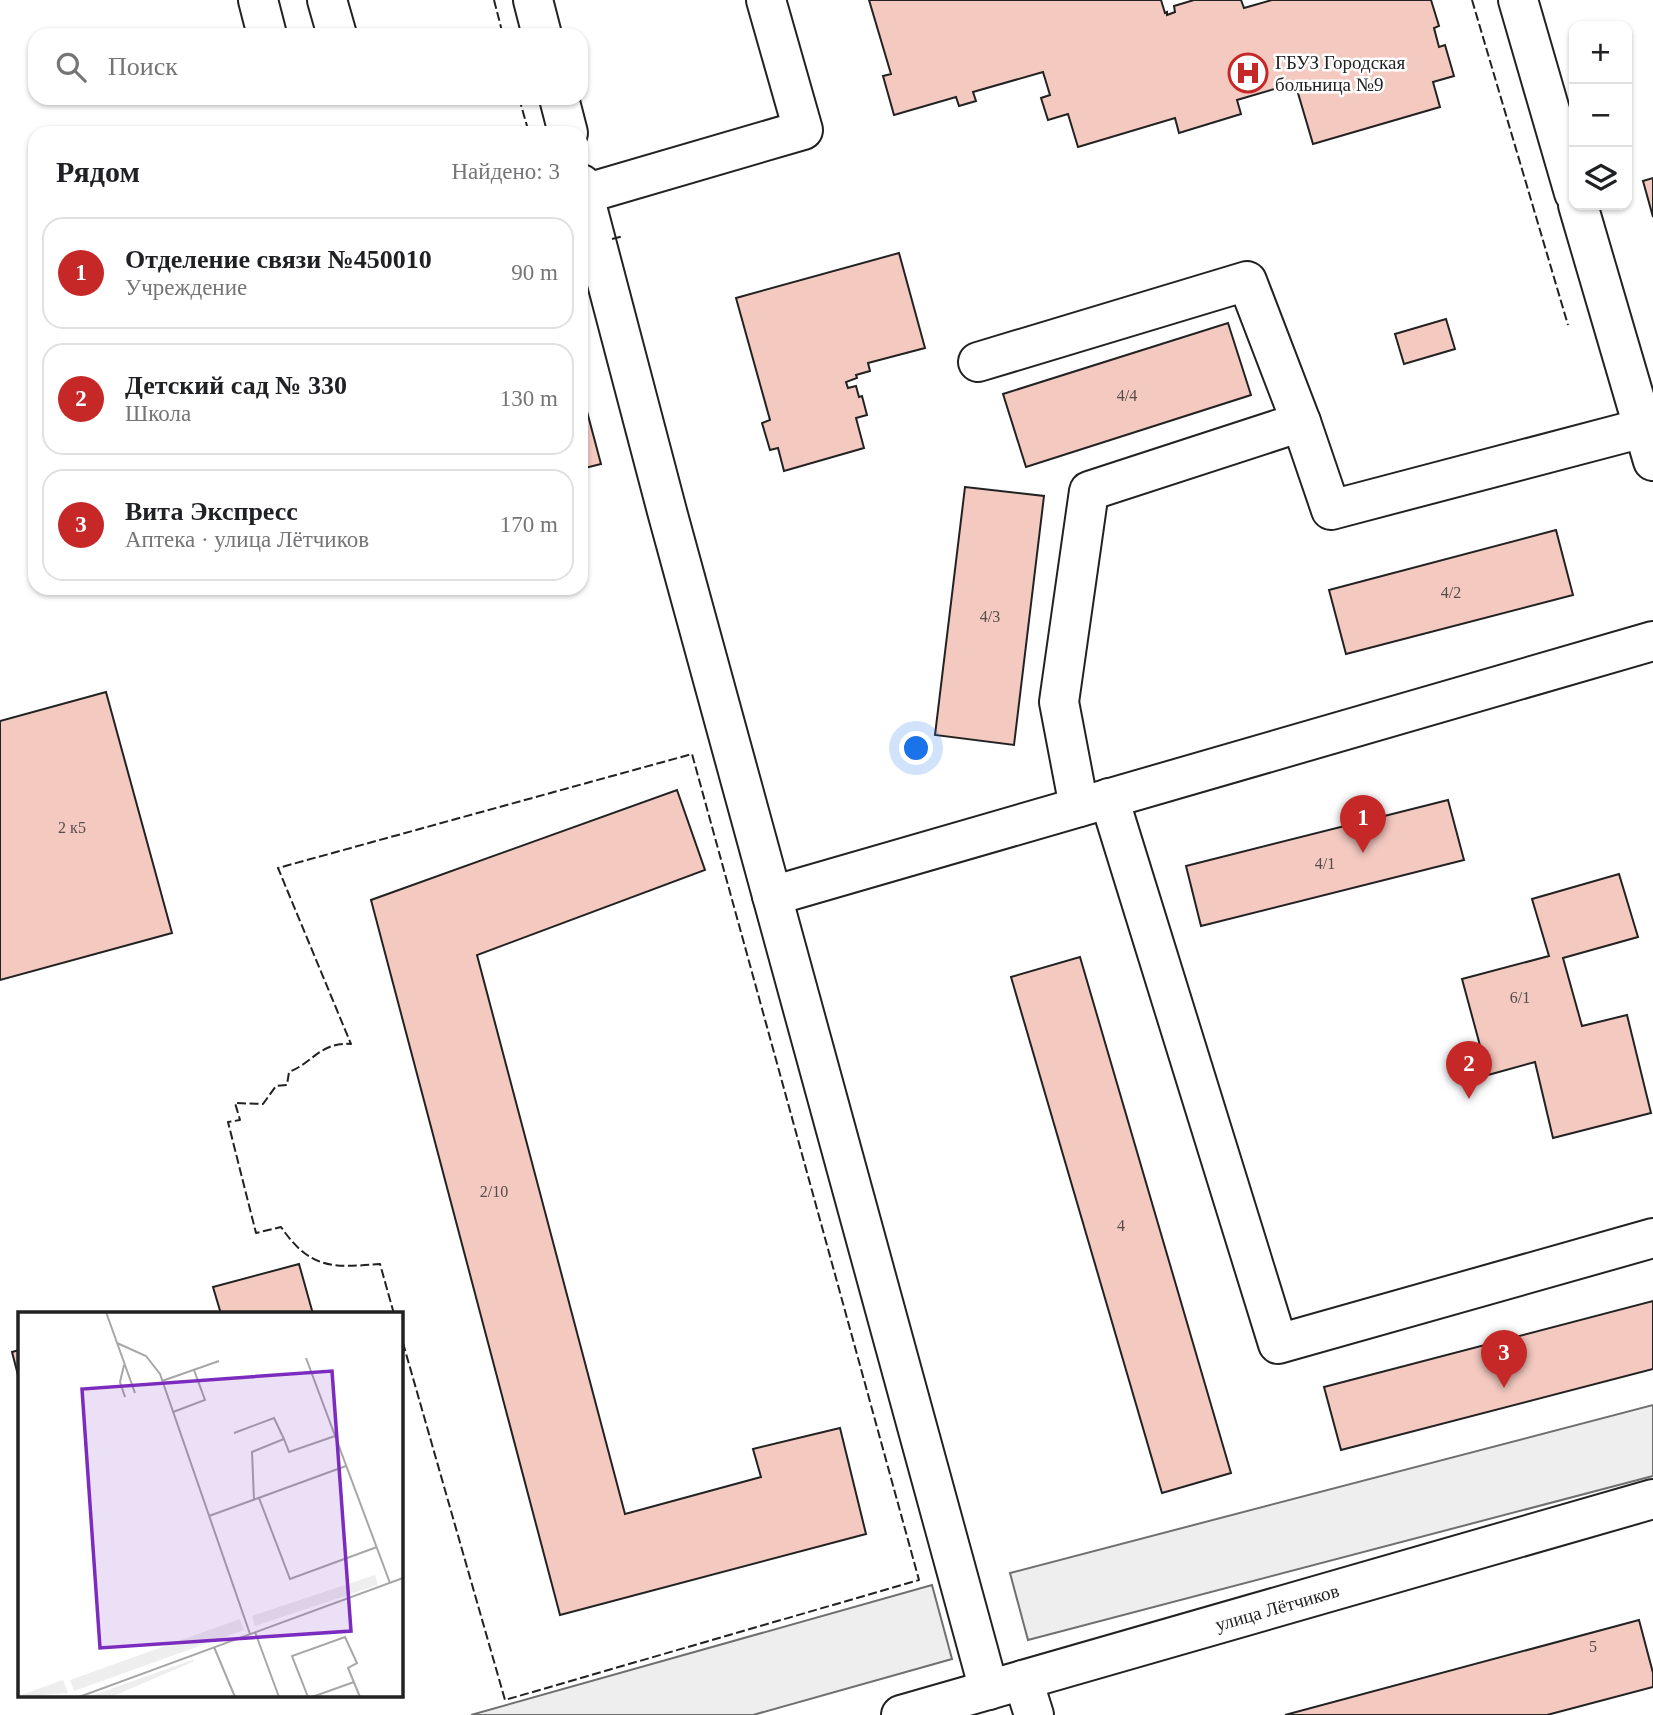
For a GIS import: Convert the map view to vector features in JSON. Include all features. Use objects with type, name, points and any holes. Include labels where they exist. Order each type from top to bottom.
[{"type":"street","points":[[258,0],[265,28]]},
{"type":"street","points":[[327,0],[335,28]]},
{"type":"street","points":[[533,0],[540,28]]},
{"type":"street","points":[[588,187],[803,130],[766,0]]},
{"type":"street","points":[[1518,0],[1569,176]]},
{"type":"street","points":[[561,105],[566,126]]},
{"type":"street","points":[[978,362],[1247,281],[1301,422],[1331,510],[1648,444],[1579,210]]},
{"type":"street","points":[[588,212],[772,896],[1015,1695]]},
{"type":"street","points":[[1301,422],[1088,491],[1059,702],[1278,1344],[1653,1238]]},
{"type":"street","points":[[772,896],[1653,641]]},
{"type":"street","name":"улица Лётчиков","points":[[901,1715],[1015,1695],[1653,1499]]},
{"type":"shaded area","points":[[1653,1405],[1653,1476],[1028,1640],[1010,1573]]},
{"type":"shaded area","points":[[932,1585],[952,1659],[753,1715],[471,1715]]},
{"type":"building","name":"ГБУЗ Городская больница №9","points":[[869,0],[1161,0],[1167,15],[1175,12],[1174,6],[1194,0],[1241,0],[1244,8],[1272,0],[1431,0],[1439,26],[1434,28],[1439,47],[1445,45],[1454,76],[1433,82],[1440,107],[1313,144],[1295,83],[1237,100],[1241,114],[1179,133],[1175,118],[1078,147],[1068,114],[1048,120],[1041,98],[1050,95],[1043,72],[973,92],[976,101],[959,106],[956,97],[894,115],[883,76],[891,74]]},
{"type":"building","points":[[1653,178],[1653,217],[1643,181]]},
{"type":"building","points":[[899,253],[925,348],[868,363],[870,371],[856,375],[857,378],[846,382],[848,388],[856,386],[859,397],[862,396],[867,415],[856,418],[864,448],[784,471],[778,448],[770,450],[762,423],[770,420],[736,298]]},
{"type":"building","points":[[1446,319],[1455,349],[1404,364],[1395,334]]},
{"type":"building","points":[[1228,323],[1251,395],[1026,467],[1003,394]]},
{"type":"building","points":[[588,415],[601,464],[588,467]]},
{"type":"building","points":[[965,487],[1044,496],[1014,745],[935,735]]},
{"type":"building","points":[[1556,530],[1573,595],[1346,654],[1329,590]]},
{"type":"building","points":[[106,692],[172,933],[0,980],[0,721]]},
{"type":"building","points":[[677,790],[705,870],[477,955],[625,1514],[761,1477],[753,1449],[840,1428],[866,1534],[560,1615],[371,900]]},
{"type":"building","points":[[1448,800],[1464,860],[1201,926],[1186,866]]},
{"type":"building","points":[[1619,874],[1638,937],[1563,958],[1582,1026],[1627,1015],[1651,1113],[1553,1138],[1535,1062],[1488,1075],[1462,979],[1549,956],[1532,899]]},
{"type":"building","points":[[1080,957],[1231,1473],[1162,1493],[1011,977]]},
{"type":"building","points":[[299,1264],[312,1312],[220,1312],[213,1287]]},
{"type":"building","points":[[1653,1301],[1653,1369],[1341,1450],[1324,1387]]},
{"type":"building","points":[[18,1350],[18,1375],[12,1352]]},
{"type":"building","points":[[1639,1620],[1653,1673],[1653,1687],[1547,1715],[1285,1715]]},
{"type":"fence","points":[[494,0],[501,28]]},
{"type":"fence","points":[[1472,0],[1568,325]]},
{"type":"fence","points":[[521,105],[527,126]]},
{"type":"fence","points":[[612,239],[624,236]]},
{"type":"fence","points":[[393,1312],[380,1264],[348,1266],[323,1263],[302,1251],[281,1227],[256,1233],[228,1122],[240,1120],[235,1103],[263,1104],[276,1086],[287,1085],[289,1072],[324,1049],[351,1044],[278,868],[692,754],[919,1580],[505,1700],[402,1340]]},
{"type":"place","name":"ГБУЗ Городская больница №9","points":[[1248,73]]},
{"type":"place","name":"Отделение связи №450010","points":[[1363,853]]},
{"type":"place","name":"Детский сад № 330","points":[[1469,1099]]},
{"type":"place","name":"Вита Экспресс","points":[[1504,1388]]}]
